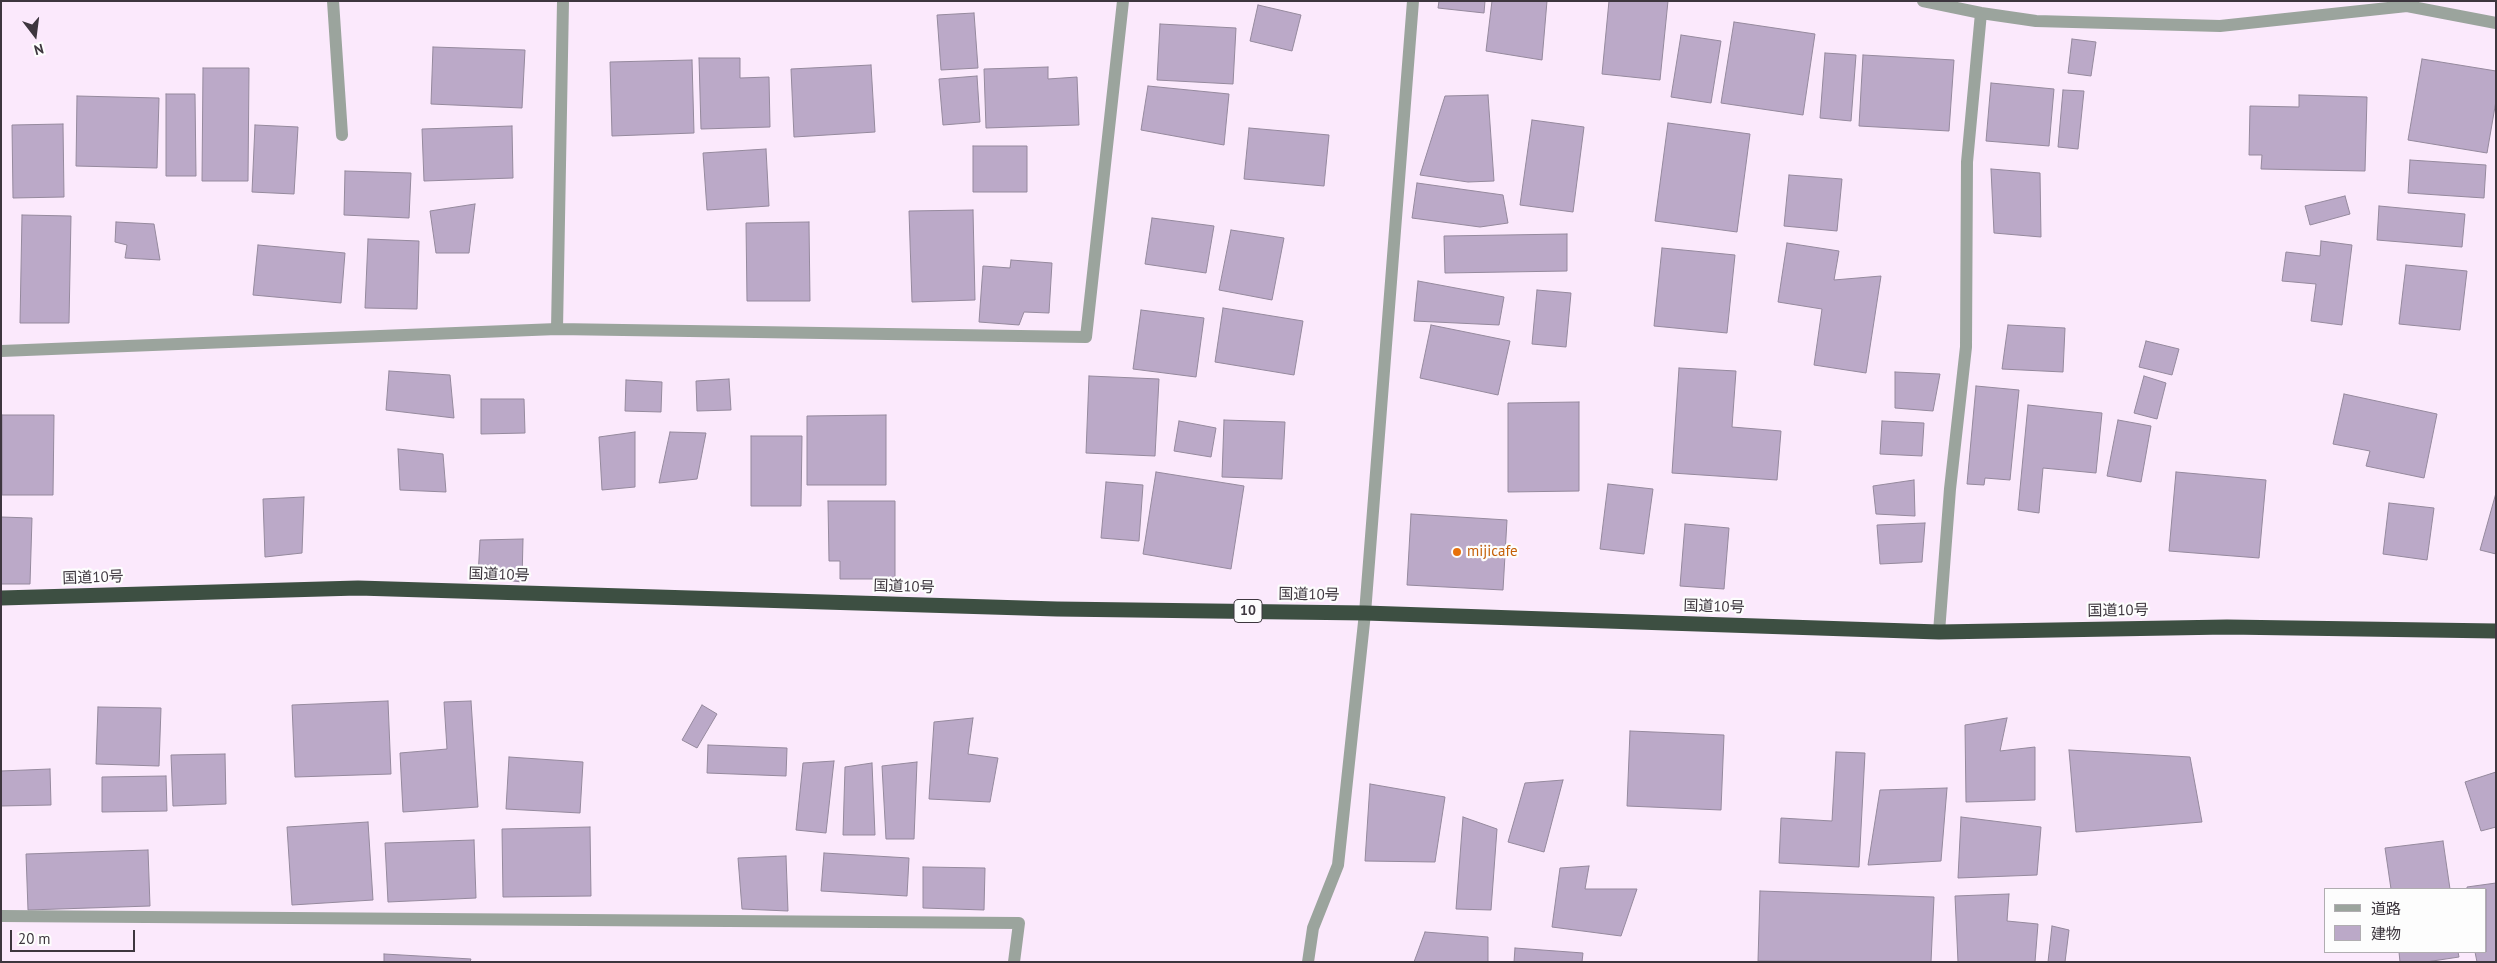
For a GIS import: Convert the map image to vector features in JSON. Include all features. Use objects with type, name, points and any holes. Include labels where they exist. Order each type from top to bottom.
[{"type":"highway","name":"国道10号","points":[[1,598],[358,588],[1058,609],[1366,613],[1939,632],[2227,627],[2495,632]]},
{"type":"street","points":[[332,1],[342,134]]},
{"type":"street","points":[[557,329],[563,1]]},
{"type":"street","points":[[1,351],[557,329],[1086,336],[1123,1]]},
{"type":"street","points":[[1308,962],[1313,928],[1338,865],[1366,613],[1413,1]]},
{"type":"street","points":[[1923,1],[1981,13],[2036,20],[2220,26],[2407,6],[2496,23]]},
{"type":"street","points":[[1939,632],[1950,489],[1966,347],[1967,162],[1981,13]]},
{"type":"street","points":[[1,916],[1019,923],[1014,962]]},
{"type":"building","points":[[1439,1],[1485,1],[1484,13],[1438,8]]},
{"type":"building","points":[[1492,1],[1547,1],[1542,60],[1486,51]]},
{"type":"building","points":[[1609,1],[1668,1],[1660,80],[1602,74]]},
{"type":"building","points":[[1258,5],[1301,15],[1292,51],[1250,41]]},
{"type":"building","points":[[974,13],[978,68],[941,70],[937,15]]},
{"type":"building","points":[[1734,22],[1815,34],[1803,115],[1721,103]]},
{"type":"building","points":[[1160,24],[1236,28],[1233,84],[1157,80]]},
{"type":"building","points":[[1681,35],[1721,41],[1711,103],[1671,97]]},
{"type":"building","points":[[2072,39],[2096,42],[2091,76],[2068,73]]},
{"type":"building","points":[[433,47],[525,50],[522,108],[431,104]]},
{"type":"building","points":[[1825,53],[1856,55],[1851,121],[1820,118]]},
{"type":"building","points":[[1863,55],[1954,60],[1949,131],[1859,126]]},
{"type":"building","points":[[699,58],[740,58],[740,78],[769,77],[770,127],[701,129]]},
{"type":"building","points":[[2422,59],[2496,71],[2496,101],[2487,153],[2408,140]]},
{"type":"building","points":[[692,60],[694,133],[612,136],[610,62]]},
{"type":"building","points":[[871,65],[875,132],[794,137],[791,69]]},
{"type":"building","points":[[1048,67],[1048,79],[1077,77],[1079,125],[986,128],[984,69]]},
{"type":"building","points":[[203,68],[249,68],[248,181],[202,181]]},
{"type":"building","points":[[977,76],[980,122],[943,125],[939,79]]},
{"type":"building","points":[[1991,83],[2054,89],[2049,146],[1986,141]]},
{"type":"building","points":[[1148,86],[1229,94],[1224,145],[1141,130]]},
{"type":"building","points":[[2063,90],[2084,91],[2078,149],[2058,147]]},
{"type":"building","points":[[166,94],[195,94],[196,176],[166,176]]},
{"type":"building","points":[[1488,95],[1494,181],[1468,182],[1420,175],[1445,96]]},
{"type":"building","points":[[2299,95],[2367,97],[2365,171],[2261,169],[2262,155],[2249,155],[2250,106],[2299,107]]},
{"type":"building","points":[[77,96],[159,98],[157,168],[76,166]]},
{"type":"building","points":[[1532,120],[1584,127],[1573,212],[1520,205]]},
{"type":"building","points":[[1668,123],[1750,134],[1737,232],[1655,221]]},
{"type":"building","points":[[63,124],[64,197],[13,198],[12,125]]},
{"type":"building","points":[[255,125],[298,127],[294,194],[252,192]]},
{"type":"building","points":[[512,126],[513,178],[424,181],[422,129]]},
{"type":"building","points":[[1249,128],[1329,135],[1324,186],[1244,179]]},
{"type":"building","points":[[973,146],[1027,146],[1027,192],[973,192]]},
{"type":"building","points":[[766,149],[769,206],[707,210],[703,153]]},
{"type":"building","points":[[2410,160],[2486,165],[2484,198],[2408,193]]},
{"type":"building","points":[[1991,169],[2040,173],[2041,237],[1994,233]]},
{"type":"building","points":[[345,171],[411,173],[409,218],[344,215]]},
{"type":"building","points":[[1789,175],[1842,179],[1837,231],[1784,226]]},
{"type":"building","points":[[1417,183],[1503,195],[1508,223],[1480,227],[1412,218]]},
{"type":"building","points":[[2345,196],[2350,214],[2310,225],[2305,206]]},
{"type":"building","points":[[475,204],[469,253],[436,253],[430,211]]},
{"type":"building","points":[[2379,206],[2465,214],[2462,247],[2377,240]]},
{"type":"building","points":[[973,210],[975,300],[912,302],[909,211]]},
{"type":"building","points":[[22,215],[71,216],[69,323],[20,323]]},
{"type":"building","points":[[1152,218],[1214,226],[1206,273],[1145,264]]},
{"type":"building","points":[[116,222],[154,224],[160,260],[125,258],[127,245],[115,242]]},
{"type":"building","points":[[809,222],[810,301],[747,301],[746,223]]},
{"type":"building","points":[[1231,230],[1284,238],[1272,300],[1219,290]]},
{"type":"building","points":[[1567,234],[1567,271],[1445,273],[1444,236]]},
{"type":"building","points":[[368,239],[419,241],[417,309],[365,308]]},
{"type":"building","points":[[2321,241],[2352,245],[2342,325],[2311,321],[2316,284],[2282,281],[2286,252],[2320,256]]},
{"type":"building","points":[[1787,243],[1839,251],[1834,280],[1881,276],[1866,373],[1814,365],[1822,309],[1778,302]]},
{"type":"building","points":[[258,245],[345,253],[341,303],[253,295]]},
{"type":"building","points":[[1662,248],[1735,255],[1727,333],[1654,326]]},
{"type":"building","points":[[1011,260],[1052,263],[1049,313],[1024,312],[1019,325],[979,322],[983,266],[1010,268]]},
{"type":"building","points":[[2406,265],[2467,271],[2460,330],[2399,324]]},
{"type":"building","points":[[1418,281],[1504,297],[1499,325],[1414,321]]},
{"type":"building","points":[[1537,290],[1571,293],[1566,347],[1532,344]]},
{"type":"building","points":[[1223,308],[1303,321],[1294,375],[1215,362]]},
{"type":"building","points":[[1141,310],[1204,318],[1196,377],[1133,369]]},
{"type":"building","points":[[1431,325],[1510,341],[1498,395],[1420,378]]},
{"type":"building","points":[[2008,325],[2065,328],[2063,372],[2002,369]]},
{"type":"building","points":[[2146,341],[2179,349],[2172,375],[2139,367]]},
{"type":"building","points":[[1679,368],[1736,371],[1732,427],[1781,431],[1777,480],[1672,473]]},
{"type":"building","points":[[389,371],[450,375],[454,418],[386,410]]},
{"type":"building","points":[[1895,372],[1940,374],[1933,411],[1895,408]]},
{"type":"building","points":[[1089,376],[1159,379],[1155,456],[1086,453]]},
{"type":"building","points":[[2144,376],[2166,383],[2157,419],[2134,413]]},
{"type":"building","points":[[729,379],[731,410],[697,411],[696,381]]},
{"type":"building","points":[[626,380],[662,382],[661,412],[625,411]]},
{"type":"building","points":[[1976,386],[2019,390],[2010,480],[1985,478],[1984,485],[1967,484]]},
{"type":"building","points":[[2344,394],[2437,414],[2424,478],[2366,466],[2370,451],[2333,444]]},
{"type":"building","points":[[481,399],[524,399],[525,433],[481,434]]},
{"type":"building","points":[[1579,402],[1579,491],[1508,492],[1508,403]]},
{"type":"building","points":[[2028,405],[2102,413],[2096,473],[2043,468],[2039,513],[2018,510]]},
{"type":"building","points":[[2,415],[54,415],[53,495],[2,495]]},
{"type":"building","points":[[886,415],[886,485],[807,485],[807,416]]},
{"type":"building","points":[[1224,420],[1285,422],[1282,479],[1222,477]]},
{"type":"building","points":[[2118,420],[2151,426],[2141,482],[2107,476]]},
{"type":"building","points":[[1179,421],[1216,428],[1211,457],[1174,451]]},
{"type":"building","points":[[1882,421],[1924,423],[1922,456],[1880,454]]},
{"type":"building","points":[[635,432],[635,487],[602,490],[599,437]]},
{"type":"building","points":[[670,432],[706,433],[697,479],[659,483]]},
{"type":"building","points":[[751,436],[802,436],[801,506],[751,506]]},
{"type":"building","points":[[398,449],[443,454],[446,492],[400,490]]},
{"type":"building","points":[[1156,472],[1244,486],[1231,569],[1143,554]]},
{"type":"building","points":[[2176,472],[2266,480],[2259,558],[2169,551]]},
{"type":"building","points":[[1914,480],[1915,516],[1876,514],[1873,486]]},
{"type":"building","points":[[1106,482],[1143,485],[1139,541],[1101,538]]},
{"type":"building","points":[[1608,484],[1653,489],[1644,554],[1600,549]]},
{"type":"building","points":[[2496,493],[2496,554],[2480,550]]},
{"type":"building","points":[[304,497],[302,553],[265,557],[263,499]]},
{"type":"building","points":[[828,501],[895,501],[895,579],[840,579],[840,561],[829,561]]},
{"type":"building","points":[[2389,503],[2434,508],[2427,560],[2383,554]]},
{"type":"building","name":"mijicafe","points":[[1411,514],[1507,520],[1503,590],[1407,585]]},
{"type":"building","points":[[1,517],[32,518],[30,584],[1,584]]},
{"type":"building","points":[[1925,523],[1922,562],[1880,564],[1877,525]]},
{"type":"building","points":[[1685,524],[1729,528],[1724,589],[1680,586]]},
{"type":"building","points":[[523,539],[522,582],[478,577],[480,540]]},
{"type":"building","points":[[388,701],[391,774],[295,777],[292,705]]},
{"type":"building","points":[[471,701],[478,807],[403,812],[400,753],[447,749],[444,702]]},
{"type":"building","points":[[702,705],[717,714],[697,748],[682,740]]},
{"type":"building","points":[[98,707],[161,708],[159,766],[96,764]]},
{"type":"building","points":[[973,718],[968,754],[998,758],[990,802],[929,799],[934,722]]},
{"type":"building","points":[[2007,718],[2000,751],[2035,747],[2035,800],[1966,802],[1965,725]]},
{"type":"building","points":[[1630,731],[1724,735],[1721,810],[1627,806]]},
{"type":"building","points":[[708,745],[787,748],[786,776],[707,773]]},
{"type":"building","points":[[2069,750],[2190,757],[2202,822],[2076,832]]},
{"type":"building","points":[[1836,752],[1865,753],[1859,867],[1779,863],[1781,818],[1832,821]]},
{"type":"building","points":[[225,754],[226,804],[173,806],[171,755]]},
{"type":"building","points":[[509,757],[583,762],[580,813],[506,809]]},
{"type":"building","points":[[834,761],[826,833],[796,830],[803,763]]},
{"type":"building","points":[[917,762],[914,839],[886,839],[882,766]]},
{"type":"building","points":[[872,763],[875,835],[843,835],[845,767]]},
{"type":"building","points":[[50,769],[51,805],[1,806],[1,771]]},
{"type":"building","points":[[2496,772],[2496,827],[2481,831],[2465,782]]},
{"type":"building","points":[[166,776],[167,811],[102,812],[102,777]]},
{"type":"building","points":[[1563,780],[1544,852],[1508,842],[1525,783]]},
{"type":"building","points":[[1370,784],[1445,797],[1435,862],[1365,861]]},
{"type":"building","points":[[1947,788],[1941,861],[1868,865],[1880,790]]},
{"type":"building","points":[[1463,817],[1497,829],[1491,910],[1456,909]]},
{"type":"building","points":[[1961,817],[2041,827],[2037,875],[1958,878]]},
{"type":"building","points":[[368,822],[373,900],[292,905],[287,827]]},
{"type":"building","points":[[590,827],[591,896],[503,897],[502,829]]},
{"type":"building","points":[[474,840],[476,898],[388,902],[385,843]]},
{"type":"building","points":[[2443,841],[2450,888],[2391,888],[2385,848]]},
{"type":"building","points":[[148,850],[150,906],[28,910],[26,854]]},
{"type":"building","points":[[824,853],[909,858],[907,896],[821,891]]},
{"type":"building","points":[[786,856],[788,911],[742,909],[738,858]]},
{"type":"building","points":[[1589,866],[1585,889],[1637,889],[1621,936],[1552,927],[1560,868]]},
{"type":"building","points":[[923,867],[985,868],[984,910],[923,908]]},
{"type":"building","points":[[2496,883],[2496,962],[2477,962],[2475,953],[2487,953],[2487,888],[2467,887]]},
{"type":"building","points":[[1760,891],[1934,897],[1931,962],[1758,961]]},
{"type":"building","points":[[2009,894],[2007,921],[2038,924],[2035,962],[1958,962],[1955,896]]},
{"type":"building","points":[[2052,926],[2069,930],[2065,962],[2048,962]]},
{"type":"building","points":[[1425,932],[1488,937],[1488,962],[1414,962]]},
{"type":"building","points":[[1515,948],[1583,953],[1582,962],[1514,962]]},
{"type":"building","points":[[2399,953],[2458,953],[2459,957],[2426,962],[2400,962]]},
{"type":"building","points":[[384,954],[471,959],[470,962],[384,962]]},
{"type":"place","name":"mijicafe","points":[[1457,552]]}]
